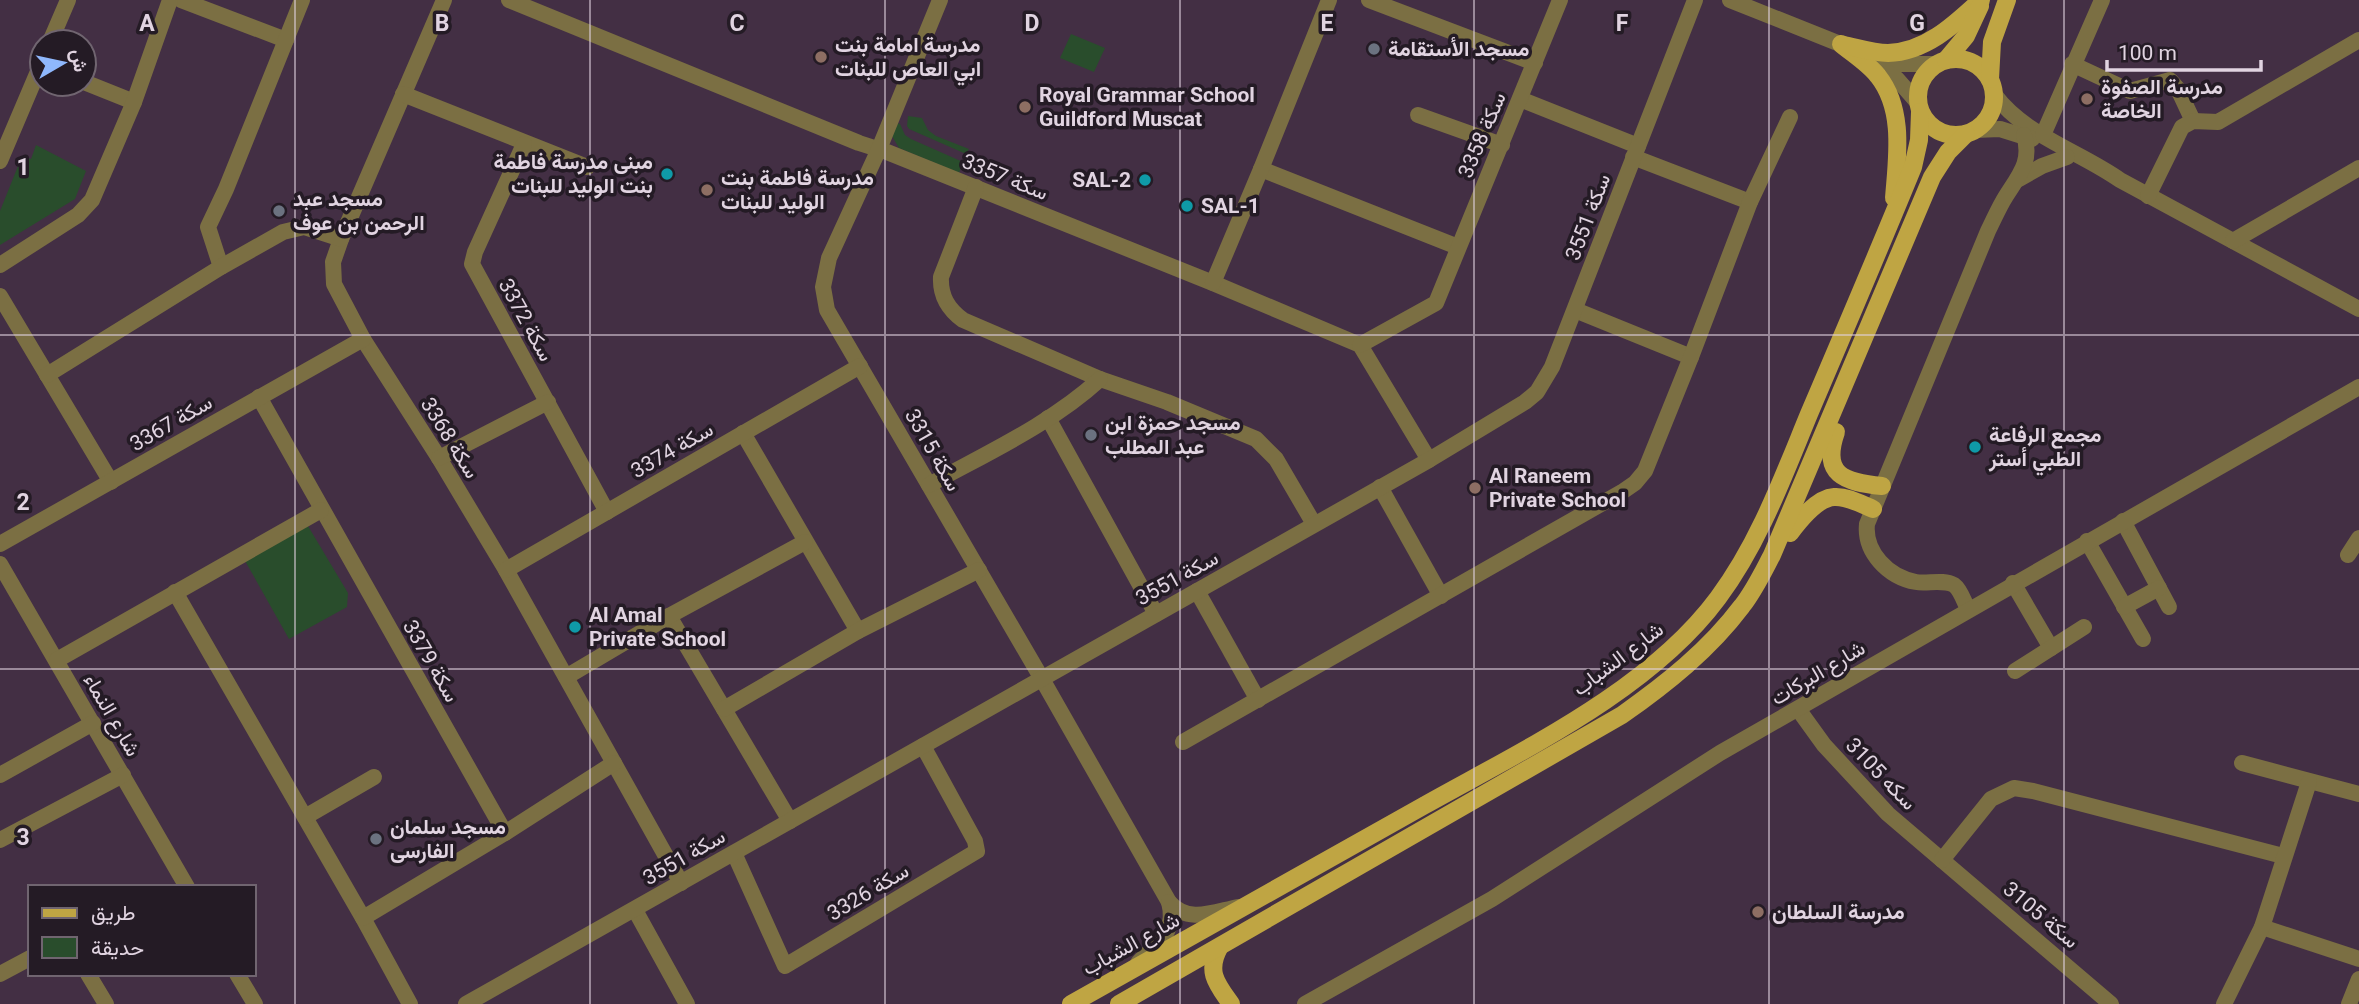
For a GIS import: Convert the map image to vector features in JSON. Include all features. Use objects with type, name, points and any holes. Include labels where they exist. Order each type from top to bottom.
[{"type":"main road","points":[[1841,44],[1887,53],[1910,49],[1926,44],[1982,0]]},
{"type":"main road","points":[[1982,0],[1966,36],[1923,76],[1919,85],[1919,107],[1934,129],[1955,135],[1970,132],[1990,115],[1992,42],[2007,0]]},
{"type":"main road","points":[[1841,44],[1877,74],[1887,89],[1896,116],[1898,139],[1893,216]]},
{"type":"main road","points":[[1941,62],[1956,58],[1976,64],[1992,87]]},
{"type":"main road","name":"شارع الشباب","points":[[1072,1004],[1558,730],[1651,668],[1687,635],[1717,600],[1750,549],[1782,479],[1913,167],[1919,140],[1919,107]]},
{"type":"main road","name":"شارع الشباب","points":[[1119,1004],[1622,715],[1662,687],[1698,655],[1743,606],[1772,555],[1932,177],[1948,152],[1970,132]]},
{"type":"main road","points":[[1860,348],[1851,388],[1830,448],[1830,457],[1837,473],[1850,481],[1882,486]]},
{"type":"main road","points":[[1772,555],[1804,514],[1826,500],[1834,497],[1847,499],[1873,509]]},
{"type":"main road","points":[[1219,947],[1212,969],[1217,984],[1231,1004]]},
{"type":"main road","points":[[1180,970],[1192,969],[1203,973],[1217,984]]},
{"type":"street","points":[[56,28],[68,0]]},
{"type":"street","points":[[0,265],[78,215],[92,200],[134,102],[170,0]]},
{"type":"street","points":[[181,0],[286,40]]},
{"type":"street","points":[[221,267],[208,227],[302,0]]},
{"type":"street","name":"سكة 3368","points":[[444,0],[341,239],[333,262],[334,284],[363,339],[506,570],[681,883]]},
{"type":"street","name":"سكة 3357","points":[[509,0],[859,143],[976,187],[1213,283],[1360,345]]},
{"type":"street","name":"سكة 3315","points":[[940,0],[879,149],[829,258],[824,275],[823,298],[827,310],[1169,902]]},
{"type":"street","points":[[1213,283],[1329,0]]},
{"type":"street","points":[[1369,0],[1535,63]]},
{"type":"street","name":"سكة 3358","points":[[1360,345],[1436,303],[1560,0]]},
{"type":"street","name":"سكة 3551","points":[[466,1004],[1429,460],[1525,402],[1546,380],[1695,0]]},
{"type":"street","points":[[1730,0],[1890,64],[1941,62]]},
{"type":"street","points":[[2043,135],[2102,0]]},
{"type":"street","points":[[2148,195],[2182,127],[2193,121],[2218,122],[2359,40]]},
{"type":"street","points":[[1841,44],[1887,71],[1919,107]]},
{"type":"street","points":[[2073,64],[2130,91],[2169,80],[2178,89],[2193,121]]},
{"type":"street","points":[[1992,87],[2017,119],[2120,180]]},
{"type":"street","points":[[98,88],[134,102]]},
{"type":"street","points":[[402,94],[587,167]]},
{"type":"street","points":[[0,162],[28,97]]},
{"type":"street","points":[[1520,99],[1750,202]]},
{"type":"street","points":[[1418,115],[1502,145]]},
{"type":"street","points":[[1183,743],[1635,483],[1645,471],[1692,357],[1750,202],[1790,117]]},
{"type":"street","points":[[1970,132],[2000,129],[2024,135],[2120,180],[2359,309]]},
{"type":"street","points":[[1968,609],[1959,591],[1950,583],[1905,579],[1881,563],[1872,551],[1867,535],[1867,523],[1998,208],[2019,179],[2028,158],[2024,135]]},
{"type":"street","name":"سكة 3372","points":[[524,144],[472,264],[607,512]]},
{"type":"street","points":[[2019,179],[2042,166],[2067,157]]},
{"type":"street","points":[[2233,241],[2359,168]]},
{"type":"street","points":[[1261,169],[1458,247]]},
{"type":"street","points":[[976,187],[941,277],[940,290],[953,313],[963,320],[1100,379],[1167,402],[1256,439],[1276,459],[1314,524]]},
{"type":"street","points":[[47,375],[221,267],[289,229],[311,228],[341,239]]},
{"type":"street","points":[[0,296],[111,482]]},
{"type":"street","points":[[1575,310],[1692,357]]},
{"type":"street","name":"سكة 3367","points":[[0,544],[363,339]]},
{"type":"street","points":[[1360,345],[1429,460]]},
{"type":"street","name":"سكة 3374","points":[[506,570],[860,366]]},
{"type":"street","points":[[929,485],[1048,418],[1084,394],[1100,379]]},
{"type":"street","name":"شارع البركات","points":[[1305,1004],[1492,899],[1720,753],[2359,387]]},
{"type":"street","name":"سكة 3379","points":[[259,397],[505,834]]},
{"type":"street","points":[[439,458],[548,402]]},
{"type":"street","points":[[1048,418],[1156,614]]},
{"type":"street","points":[[743,433],[858,631]]},
{"type":"street","points":[[1380,487],[1441,596]]},
{"type":"street","points":[[57,660],[321,510]]},
{"type":"street","points":[[2123,521],[2169,607]]},
{"type":"street","points":[[2348,555],[2359,538]]},
{"type":"street","points":[[2087,541],[2143,639]]},
{"type":"street","points":[[566,677],[668,616],[805,542]]},
{"type":"street","name":"شارع النماء","points":[[0,564],[186,885]]},
{"type":"street","points":[[724,709],[858,631],[979,570]]},
{"type":"street","points":[[2013,583],[2051,648]]},
{"type":"street","points":[[2124,607],[2159,588]]},
{"type":"street","points":[[1197,591],[1258,700]]},
{"type":"street","points":[[175,592],[411,1004]]},
{"type":"street","points":[[668,616],[790,821]]},
{"type":"street","points":[[2015,671],[2084,627]]},
{"type":"street","name":"سكه 3105","points":[[1798,709],[1824,745],[1888,814],[1942,860]]},
{"type":"street","points":[[0,775],[93,723]]},
{"type":"street","name":"سكة 3326","points":[[734,853],[785,966],[977,851],[975,841],[923,746]]},
{"type":"street","points":[[363,918],[505,834],[614,763]]},
{"type":"street","points":[[2242,763],[2359,794]]},
{"type":"street","points":[[2,833],[123,775]]},
{"type":"street","points":[[305,817],[374,777]]},
{"type":"street","points":[[2224,1004],[2262,928],[2308,782]]},
{"type":"street","points":[[1942,860],[1991,799],[2014,788],[2283,856]]},
{"type":"street","name":"سكة 3105","points":[[1942,860],[2111,1004]]},
{"type":"street","points":[[1169,902],[1181,912],[1194,916],[1248,904]]},
{"type":"street","points":[[1131,970],[1170,929],[1172,917],[1169,902]]},
{"type":"street","points":[[635,909],[687,1004]]},
{"type":"street","points":[[2262,928],[2359,959]]},
{"type":"street","points":[[0,974],[28,959]]},
{"type":"street","points":[[89,976],[106,1004]]},
{"type":"street","points":[[238,976],[255,1004]]},
{"type":"street","points":[[2349,1004],[2359,979]]},
{"type":"green space","points":[[1071,34],[1105,48],[1094,72],[1060,58]]},
{"type":"green space","points":[[908,116],[922,118],[928,130],[936,136],[969,149],[966,154],[909,129]]},
{"type":"green space","points":[[895,122],[900,124],[905,135],[911,139],[963,162],[959,173],[899,148],[892,136]]},
{"type":"green space","points":[[36,145],[86,171],[75,199],[0,245],[0,211],[22,156],[31,159]]},
{"type":"green space","points":[[308,526],[348,593],[347,607],[289,639],[244,559]]},
{"type":"place","name":"مسجد الأستقامة","points":[[1374,49]]},
{"type":"place","name":"مدرسة امامة بنت ابي العاص للبنات","points":[[821,57]]},
{"type":"place","name":"مدرسة الصفوة الخاصة","points":[[2087,99]]},
{"type":"place","name":"Royal Grammar School Guildford Muscat","points":[[1025,107]]},
{"type":"place","name":"مبنى مدرسة فاطمة بنت الوليد للبنات","points":[[667,174]]},
{"type":"place","name":"SAL-2","points":[[1145,180]]},
{"type":"place","name":"مدرسة فاطمة بنت الوليد للبنات","points":[[707,190]]},
{"type":"place","name":"SAL-1","points":[[1187,206]]},
{"type":"place","name":"مسجد عبد الرحمن بن عوف","points":[[279,211]]},
{"type":"place","name":"مسجد حمزة ابن عبد المطلب","points":[[1091,435]]},
{"type":"place","name":"مجمع الرفاعة الطبي أستر","points":[[1975,447]]},
{"type":"place","name":"Al Raneem Private School","points":[[1475,488]]},
{"type":"place","name":"Al Amal Private School","points":[[575,627]]},
{"type":"place","name":"مسجد سلمان الفارسى","points":[[376,839]]},
{"type":"place","name":"مدرسة السلطان","points":[[1758,912]]}]
